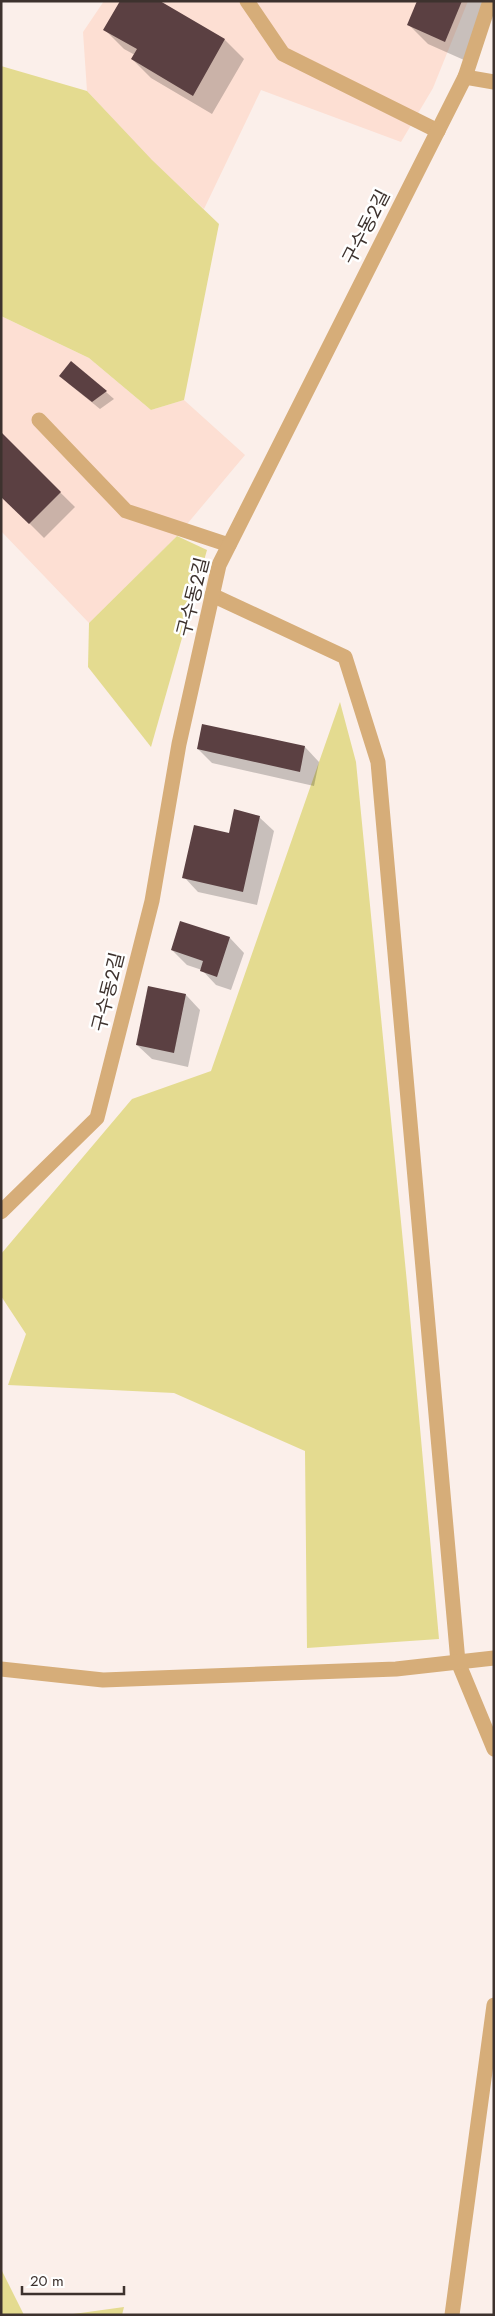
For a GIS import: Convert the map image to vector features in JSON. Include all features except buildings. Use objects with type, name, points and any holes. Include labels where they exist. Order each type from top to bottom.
[{"type":"street","points":[[247,1],[284,54],[438,130]]},
{"type":"street","name":"구수동2길","points":[[1,1212],[97,1118],[152,901],[179,744],[219,565],[465,77],[490,1]]},
{"type":"street","points":[[465,77],[494,82]]},
{"type":"street","points":[[39,420],[126,510],[229,544]]},
{"type":"street","points":[[212,595],[345,657],[378,762],[458,1662],[494,1750]]},
{"type":"street","points":[[1,1669],[103,1680],[396,1670],[494,1658]]},
{"type":"street","points":[[452,2315],[494,2005]]},
{"type":"shaded area","points":[[104,1],[468,1],[433,88],[401,142],[261,90],[204,209],[151,160],[87,91],[83,32]]},
{"type":"shaded area","points":[[1,66],[87,91],[152,160],[219,224],[184,400],[151,410],[89,358],[1,316]]},
{"type":"shaded area","points":[[1,316],[89,358],[151,410],[184,400],[245,455],[177,536],[89,623],[1,531]]},
{"type":"shaded area","points":[[177,536],[207,550],[151,747],[88,667],[89,623]]},
{"type":"shaded area","points":[[340,702],[356,762],[407,1283],[439,1639],[307,1648],[305,1451],[174,1393],[8,1385],[26,1334],[1,1296],[1,1254],[132,1099],[211,1071]]},
{"type":"shaded area","points":[[1,2269],[24,2315],[1,2315]]},
{"type":"shaded area","points":[[124,2307],[122,2315],[66,2315]]}]
